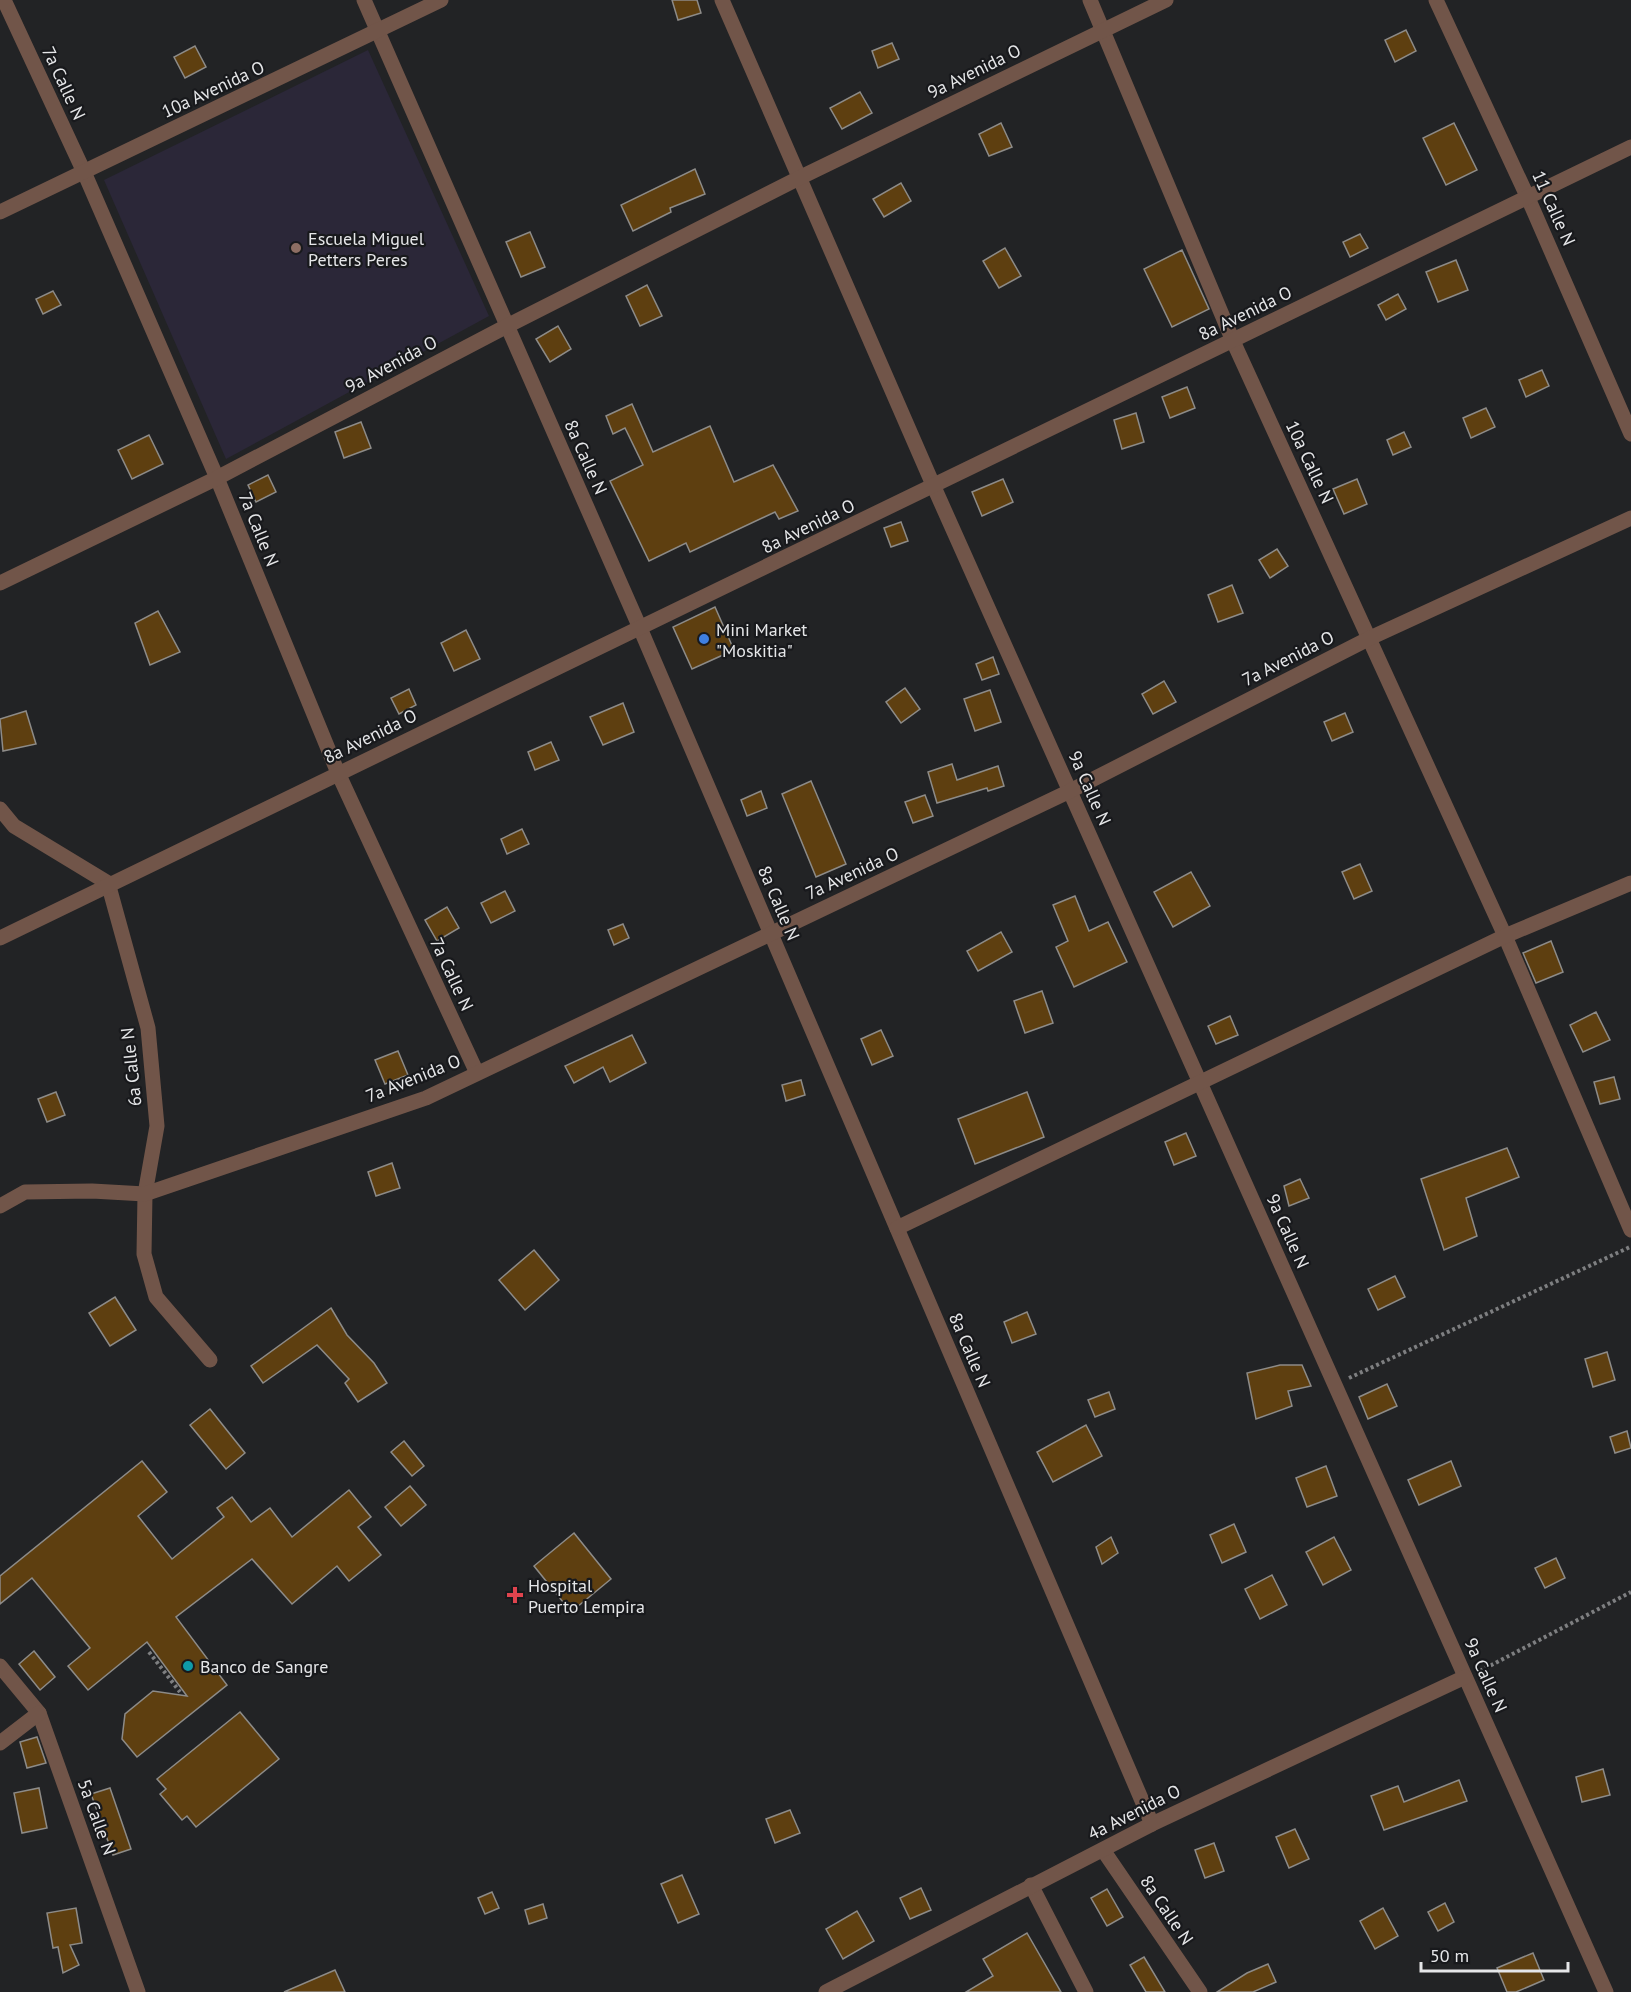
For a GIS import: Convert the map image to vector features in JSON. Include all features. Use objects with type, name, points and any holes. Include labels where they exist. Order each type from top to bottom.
[{"type":"street","name":"7a Calle N","points":[[3,0],[84,172],[217,478],[338,773],[477,1073]]},
{"type":"street","name":"8a Calle N","points":[[364,0],[640,628],[1152,1824]]},
{"type":"street","name":"10a Avenida O","points":[[0,212],[441,0]]},
{"type":"street","points":[[722,0],[934,487]]},
{"type":"street","name":"10a Calle N","points":[[1090,0],[1233,341],[1505,936],[1631,1230]]},
{"type":"street","name":"9a Avenida O","points":[[0,583],[217,478],[507,326],[799,178],[1166,0]]},
{"type":"street","name":"11 Calle N","points":[[1436,0],[1528,198],[1631,434]]},
{"type":"street","name":"8a Avenida O","points":[[0,938],[1631,147]]},
{"type":"street","name":"9a Calle N","points":[[934,487],[1605,1992]]},
{"type":"street","name":"7a Avenida O","points":[[0,1206],[25,1192],[92,1191],[145,1194],[426,1098],[1070,791],[1370,638],[1631,518]]},
{"type":"street","points":[[0,809],[14,826],[108,884]]},
{"type":"street","points":[[897,1228],[1505,936],[1631,883]]},
{"type":"street","name":"6a Calle N","points":[[108,884],[148,1028],[157,1126],[145,1194],[144,1254],[156,1297],[210,1360]]},
{"type":"street","name":"5a Calle N","points":[[0,1666],[39,1713],[138,1992]]},
{"type":"street","name":"4a Avenida O","points":[[826,1992],[1152,1824],[1465,1677]]},
{"type":"street","points":[[0,1743],[39,1713]]},
{"type":"street","name":"8a Calle N","points":[[1103,1850],[1200,1992]]},
{"type":"street","points":[[1030,1885],[1086,1992]]},
{"type":"path","points":[[1335,1385],[1631,1247]]},
{"type":"path","points":[[1465,1677],[1631,1592]]},
{"type":"path","points":[[148,1652],[180,1692]]},
{"type":"shaded area","name":"Escuela Miguel Petters Peres","points":[[368,50],[489,316],[226,459],[104,180]]},
{"type":"building","points":[[672,0],[697,0],[701,13],[678,20]]},
{"type":"building","points":[[1406,30],[1416,51],[1395,62],[1385,40]]},
{"type":"building","points":[[892,43],[899,59],[878,68],[872,51]]},
{"type":"building","points":[[195,46],[206,67],[185,78],[174,57]]},
{"type":"building","points":[[860,92],[872,113],[842,129],[830,108]]},
{"type":"building","points":[[1001,123],[1012,147],[989,156],[979,134]]},
{"type":"building","points":[[1454,123],[1477,170],[1446,185],[1423,138]]},
{"type":"building","points":[[695,169],[705,194],[670,208],[671,212],[633,231],[621,205]]},
{"type":"building","points":[[901,183],[911,201],[884,217],[873,199]]},
{"type":"building","points":[[530,232],[545,267],[521,277],[506,242]]},
{"type":"building","points":[[1360,234],[1368,248],[1350,257],[1343,242]]},
{"type":"building","points":[[1005,248],[1021,276],[999,288],[983,261]]},
{"type":"building","points":[[1182,250],[1209,309],[1172,327],[1144,269]]},
{"type":"building","points":[[1456,260],[1468,290],[1438,302],[1426,272]]},
{"type":"building","points":[[647,285],[662,316],[640,326],[626,296]]},
{"type":"building","points":[[53,291],[61,305],[43,314],[36,299]]},
{"type":"building","points":[[1398,294],[1406,309],[1386,320],[1378,305]]},
{"type":"building","points":[[558,326],[571,349],[550,362],[536,339]]},
{"type":"building","points":[[1542,370],[1549,386],[1526,397],[1519,380]]},
{"type":"building","points":[[1187,387],[1195,408],[1170,418],[1162,397]]},
{"type":"building","points":[[632,404],[653,452],[710,426],[734,482],[773,465],[798,511],[779,519],[775,512],[690,552],[686,543],[649,561],[610,481],[643,465],[625,428],[613,434],[606,416]]},
{"type":"building","points":[[1486,408],[1495,427],[1471,438],[1463,418]]},
{"type":"building","points":[[1136,413],[1144,442],[1122,449],[1114,420]]},
{"type":"building","points":[[361,422],[371,448],[344,458],[335,432]]},
{"type":"building","points":[[1404,432],[1411,447],[1393,455],[1387,440]]},
{"type":"building","points":[[149,435],[163,464],[132,479],[118,450]]},
{"type":"building","points":[[268,475],[276,492],[256,502],[248,485]]},
{"type":"building","points":[[1003,479],[1013,502],[982,516],[972,492]]},
{"type":"building","points":[[1357,479],[1367,504],[1344,514],[1333,489]]},
{"type":"building","points":[[901,522],[908,541],[891,547],[884,528]]},
{"type":"building","points":[[1277,549],[1288,566],[1270,578],[1259,560]]},
{"type":"building","points":[[1232,585],[1243,613],[1218,622],[1208,595]]},
{"type":"building","name":"Mini Market \"Moskitia\"","points":[[715,607],[734,650],[692,669],[673,627]]},
{"type":"building","points":[[158,611],[180,652],[150,665],[135,623]]},
{"type":"building","points":[[466,630],[480,659],[454,671],[441,643]]},
{"type":"building","points":[[993,657],[999,674],[982,680],[976,664]]},
{"type":"building","points":[[1164,681],[1176,702],[1153,714],[1142,694]]},
{"type":"building","points":[[905,688],[920,709],[901,723],[886,702]]},
{"type":"building","points":[[409,689],[416,705],[399,714],[391,698]]},
{"type":"building","points":[[990,690],[1001,722],[975,731],[964,699]]},
{"type":"building","points":[[623,703],[634,732],[603,745],[590,717]]},
{"type":"building","points":[[26,711],[36,744],[3,751],[0,719]]},
{"type":"building","points":[[1345,713],[1353,732],[1332,741],[1324,722]]},
{"type":"building","points":[[551,742],[559,760],[535,770],[528,752]]},
{"type":"building","points":[[952,764],[957,780],[998,766],[1004,786],[988,791],[987,788],[937,803],[928,772]]},
{"type":"building","points":[[811,781],[846,864],[816,877],[782,794]]},
{"type":"building","points":[[761,791],[767,808],[747,816],[741,800]]},
{"type":"building","points":[[925,795],[933,816],[913,823],[905,802]]},
{"type":"building","points":[[522,829],[529,844],[507,854],[501,839]]},
{"type":"building","points":[[1360,864],[1372,891],[1354,899],[1342,872]]},
{"type":"building","points":[[1191,872],[1210,906],[1173,927],[1154,892]]},
{"type":"building","points":[[505,891],[515,911],[491,923],[481,903]]},
{"type":"building","points":[[1075,896],[1089,931],[1108,922],[1127,962],[1074,987],[1056,947],[1068,941],[1053,905]]},
{"type":"building","points":[[447,907],[459,928],[437,941],[425,920]]},
{"type":"building","points":[[623,924],[629,938],[614,945],[608,930]]},
{"type":"building","points":[[1001,932],[1012,952],[978,971],[967,951]]},
{"type":"building","points":[[1551,941],[1563,972],[1536,983],[1523,953]]},
{"type":"building","points":[[1042,991],[1053,1023],[1025,1033],[1014,1001]]},
{"type":"building","points":[[1596,1012],[1610,1040],[1583,1052],[1570,1025]]},
{"type":"building","points":[[1230,1016],[1238,1035],[1216,1044],[1208,1026]]},
{"type":"building","points":[[881,1030],[893,1056],[872,1065],[861,1039]]},
{"type":"building","points":[[632,1035],[646,1063],[610,1082],[603,1067],[574,1083],[565,1066]]},
{"type":"building","points":[[398,1051],[408,1075],[385,1084],[375,1060]]},
{"type":"building","points":[[1614,1077],[1620,1099],[1600,1104],[1594,1082]]},
{"type":"building","points":[[801,1080],[805,1095],[786,1101],[782,1085]]},
{"type":"building","points":[[56,1092],[65,1115],[47,1122],[38,1099]]},
{"type":"building","points":[[1027,1092],[1044,1137],[975,1164],[958,1119]]},
{"type":"building","points":[[1186,1133],[1196,1156],[1174,1165],[1165,1142]]},
{"type":"building","points":[[1507,1148],[1519,1177],[1466,1198],[1477,1236],[1444,1250],[1421,1179]]},
{"type":"building","points":[[392,1163],[400,1188],[376,1196],[368,1172]]},
{"type":"building","points":[[1300,1179],[1309,1198],[1289,1206],[1284,1186]]},
{"type":"building","points":[[534,1250],[559,1280],[525,1310],[499,1280]]},
{"type":"building","points":[[1395,1276],[1405,1297],[1378,1310],[1368,1289]]},
{"type":"building","points":[[115,1297],[136,1330],[110,1346],[89,1313]]},
{"type":"building","points":[[331,1308],[347,1335],[374,1363],[387,1383],[358,1402],[345,1383],[349,1379],[317,1345],[263,1383],[251,1366]]},
{"type":"building","points":[[1027,1312],[1036,1334],[1012,1343],[1004,1322]]},
{"type":"building","points":[[1607,1352],[1615,1380],[1593,1387],[1585,1359]]},
{"type":"building","points":[[1280,1365],[1302,1365],[1311,1386],[1288,1391],[1292,1406],[1256,1419],[1247,1373]]},
{"type":"building","points":[[1387,1384],[1397,1406],[1368,1419],[1359,1397]]},
{"type":"building","points":[[1109,1392],[1115,1409],[1095,1417],[1088,1400]]},
{"type":"building","points":[[210,1409],[245,1453],[226,1469],[190,1425]]},
{"type":"building","points":[[1086,1425],[1102,1456],[1053,1482],[1037,1452]]},
{"type":"building","points":[[1627,1431],[1631,1448],[1615,1453],[1610,1437]]},
{"type":"building","points":[[404,1441],[424,1466],[412,1476],[391,1452]]},
{"type":"building","points":[[142,1461],[167,1492],[138,1516],[172,1559],[224,1517],[217,1508],[232,1497],[251,1522],[270,1508],[292,1537],[349,1490],[371,1517],[358,1527],[381,1555],[349,1581],[337,1566],[292,1604],[252,1559],[176,1617],[227,1685],[137,1757],[122,1739],[125,1714],[153,1691],[187,1696],[147,1642],[88,1690],[68,1666],[90,1648],[32,1578],[0,1604],[0,1576]]},
{"type":"building","points":[[1451,1461],[1461,1486],[1419,1505],[1408,1480]]},
{"type":"building","points":[[1326,1466],[1337,1496],[1307,1507],[1296,1478]]},
{"type":"building","points":[[410,1486],[426,1505],[401,1526],[385,1507]]},
{"type":"building","points":[[1234,1524],[1246,1552],[1222,1563],[1210,1535]]},
{"type":"building","points":[[574,1533],[611,1579],[571,1612],[534,1566]]},
{"type":"building","points":[[1111,1537],[1118,1553],[1102,1564],[1096,1547]]},
{"type":"building","points":[[1334,1537],[1351,1570],[1323,1585],[1306,1552]]},
{"type":"building","points":[[1556,1558],[1565,1578],[1545,1588],[1535,1568]]},
{"type":"building","points":[[1272,1575],[1287,1605],[1260,1619],[1245,1589]]},
{"type":"building","points":[[34,1651],[55,1677],[40,1690],[19,1664]]},
{"type":"building","points":[[240,1712],[279,1759],[196,1827],[187,1816],[182,1820],[160,1794],[166,1789],[157,1779]]},
{"type":"building","points":[[37,1737],[46,1763],[27,1768],[20,1742]]},
{"type":"building","points":[[1603,1769],[1610,1795],[1582,1802],[1576,1777]]},
{"type":"building","points":[[1459,1780],[1467,1801],[1384,1830],[1371,1796],[1398,1786],[1404,1802]]},
{"type":"building","points":[[39,1788],[47,1828],[22,1833],[14,1793]]},
{"type":"building","points":[[110,1788],[131,1849],[113,1855],[91,1794]]},
{"type":"building","points":[[790,1810],[800,1833],[775,1843],[766,1819]]},
{"type":"building","points":[[1295,1829],[1309,1859],[1289,1868],[1276,1837]]},
{"type":"building","points":[[1214,1843],[1224,1871],[1205,1878],[1195,1850]]},
{"type":"building","points":[[682,1875],[699,1914],[678,1923],[661,1884]]},
{"type":"building","points":[[921,1888],[931,1910],[910,1919],[900,1898]]},
{"type":"building","points":[[1107,1889],[1123,1917],[1107,1926],[1091,1898]]},
{"type":"building","points":[[492,1892],[499,1908],[485,1914],[478,1898]]},
{"type":"building","points":[[1445,1903],[1454,1922],[1438,1931],[1428,1912]]},
{"type":"building","points":[[543,1904],[547,1918],[529,1924],[525,1910]]},
{"type":"building","points":[[76,1908],[82,1943],[70,1945],[79,1965],[63,1973],[58,1947],[53,1948],[47,1913]]},
{"type":"building","points":[[1383,1908],[1398,1936],[1375,1949],[1360,1921]]},
{"type":"building","points":[[857,1911],[874,1941],[843,1959],[826,1929]]},
{"type":"building","points":[[1027,1933],[1061,1992],[966,1992],[993,1976],[983,1959]]},
{"type":"building","points":[[1533,1953],[1544,1980],[1516,1992],[1507,1992],[1497,1968]]},
{"type":"building","points":[[1144,1957],[1165,1992],[1146,1992],[1130,1965]]},
{"type":"building","points":[[1268,1964],[1276,1982],[1253,1992],[1217,1992],[1247,1973]]},
{"type":"building","points":[[335,1970],[345,1992],[284,1992]]},
{"type":"place","name":"Escuela Miguel Petters Peres","points":[[296,248]]},
{"type":"place","name":"Mini Market \"Moskitia\"","points":[[704,639]]},
{"type":"place","name":"Hospital Puerto Lempira","points":[[515,1595]]},
{"type":"place","name":"Banco de Sangre","points":[[188,1666]]}]
